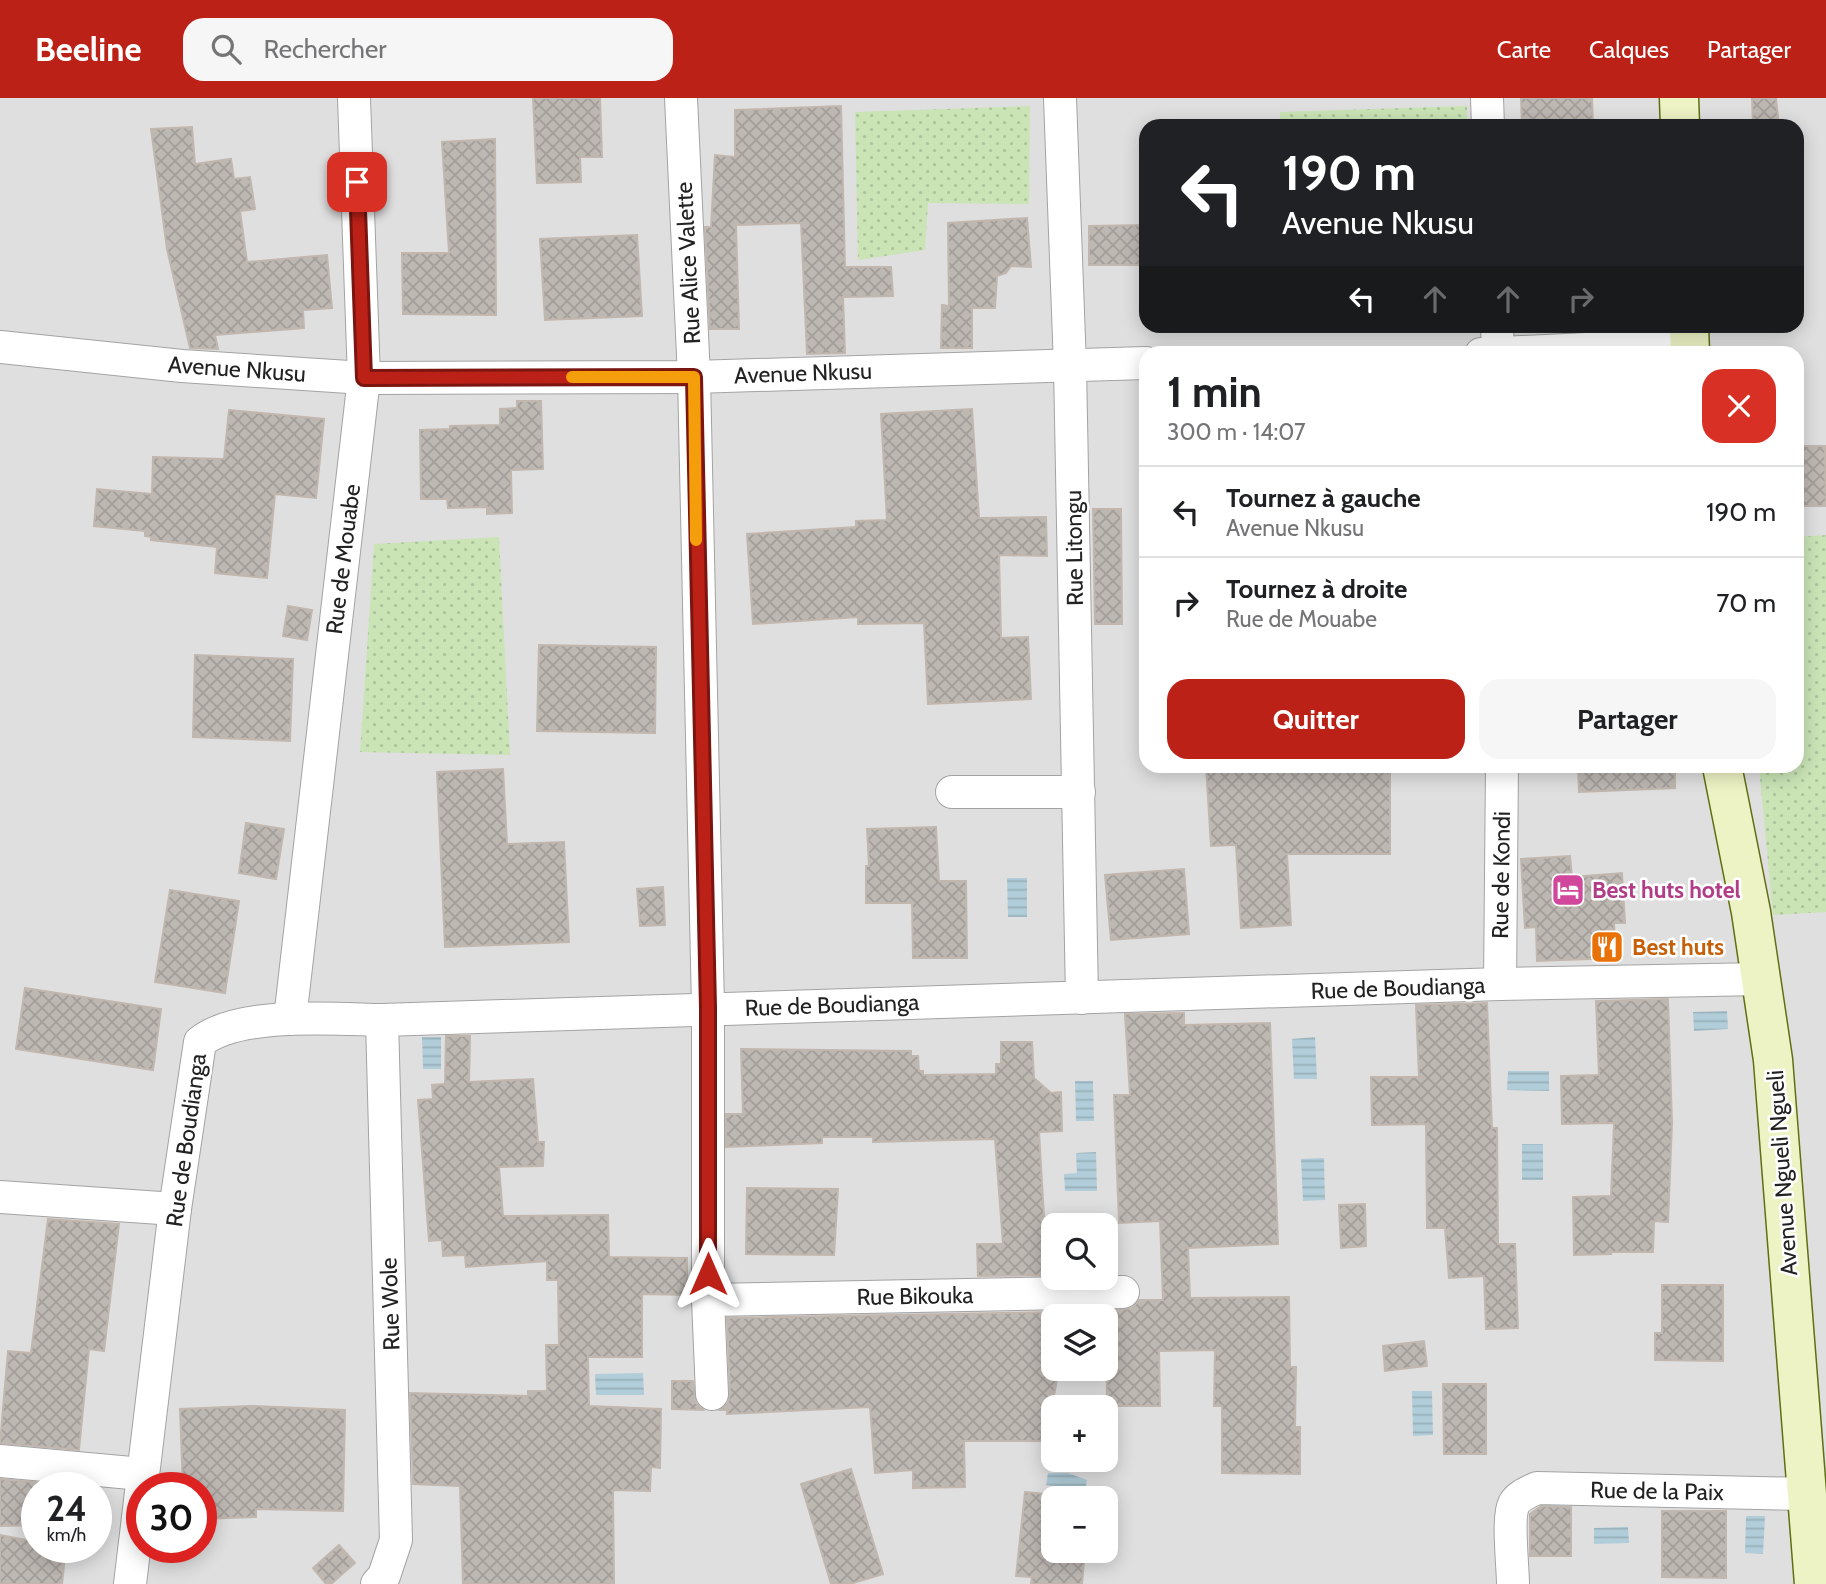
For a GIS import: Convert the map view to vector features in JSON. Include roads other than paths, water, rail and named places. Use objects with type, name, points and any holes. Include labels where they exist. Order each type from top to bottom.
[{"type":"street","name":"Rue de Mouabe","points":[[290,1019],[364,378],[354,98]]},
{"type":"street","name":"Rue Alice Valette","points":[[681,98],[694,377],[708,1008],[708,1300],[712,1394]]},
{"type":"street","name":"Rue Litongu","points":[[1060,98],[1070,366],[1082,998]]},
{"type":"street","points":[[1487,98],[1488,119]]},
{"type":"street","points":[[1679,98],[1680,119]]},
{"type":"street","points":[[1609,346],[1689,341]]},
{"type":"street","name":"Avenue Nkusu","points":[[0,347],[183,366],[364,378],[694,377],[1139,363]]},
{"type":"street","name":"Rue de Kondi","points":[[1500,984],[1502,773]]},
{"type":"street","name":"Avenue Ngueli Ngueli","points":[[1723,773],[1762,979],[1773,1060],[1814,1584]]},
{"type":"street","points":[[952,792],[1079,792]]},
{"type":"street","name":"Rue de Boudianga","points":[[142,1472],[175,1209],[200,1042],[227,1027],[290,1019],[382,1020],[1500,984],[1762,979]]},
{"type":"street","name":"Rue Wole","points":[[377,1584],[383,1576],[396,1540],[382,1020]]},
{"type":"street","points":[[0,1197],[175,1209]]},
{"type":"street","name":"Rue Bikouka","points":[[708,1300],[1123,1292]]},
{"type":"street","points":[[0,1461],[126,1473]]},
{"type":"street","name":"Rue de la Paix","points":[[1513,1584],[1513,1505],[1522,1496],[1537,1488],[1806,1494]]},
{"type":"street","name":"Rue de Boudianga","points":[[130,1584],[132,1563]]},
{"type":"water","points":[[1007,878],[1027,878],[1027,917],[1008,917]]},
{"type":"water","points":[[1727,1011],[1728,1029],[1694,1031],[1693,1012]]},
{"type":"water","points":[[422,1037],[441,1037],[441,1069],[423,1069]]},
{"type":"water","points":[[1315,1037],[1317,1079],[1294,1079],[1292,1039]]},
{"type":"water","points":[[1508,1071],[1549,1071],[1549,1091],[1507,1090]]},
{"type":"water","points":[[1075,1081],[1093,1081],[1094,1121],[1076,1121]]},
{"type":"water","points":[[1522,1144],[1543,1144],[1543,1180],[1522,1180]]},
{"type":"water","points":[[1096,1152],[1097,1191],[1065,1191],[1064,1174],[1077,1173],[1076,1153]]},
{"type":"water","points":[[1324,1158],[1325,1200],[1303,1201],[1301,1159]]},
{"type":"water","points":[[643,1373],[644,1395],[596,1395],[595,1374]]},
{"type":"water","points":[[1412,1391],[1432,1391],[1433,1435],[1413,1436]]},
{"type":"water","points":[[1048,1473],[1068,1473],[1087,1480],[1086,1486],[1046,1485]]},
{"type":"water","points":[[1746,1516],[1765,1516],[1763,1554],[1745,1553]]},
{"type":"water","points":[[1628,1527],[1629,1543],[1594,1544],[1594,1528]]},
{"type":"place","name":"Best huts hotel","points":[[1568,890]]},
{"type":"place","name":"Best huts","points":[[1607,947]]}]
